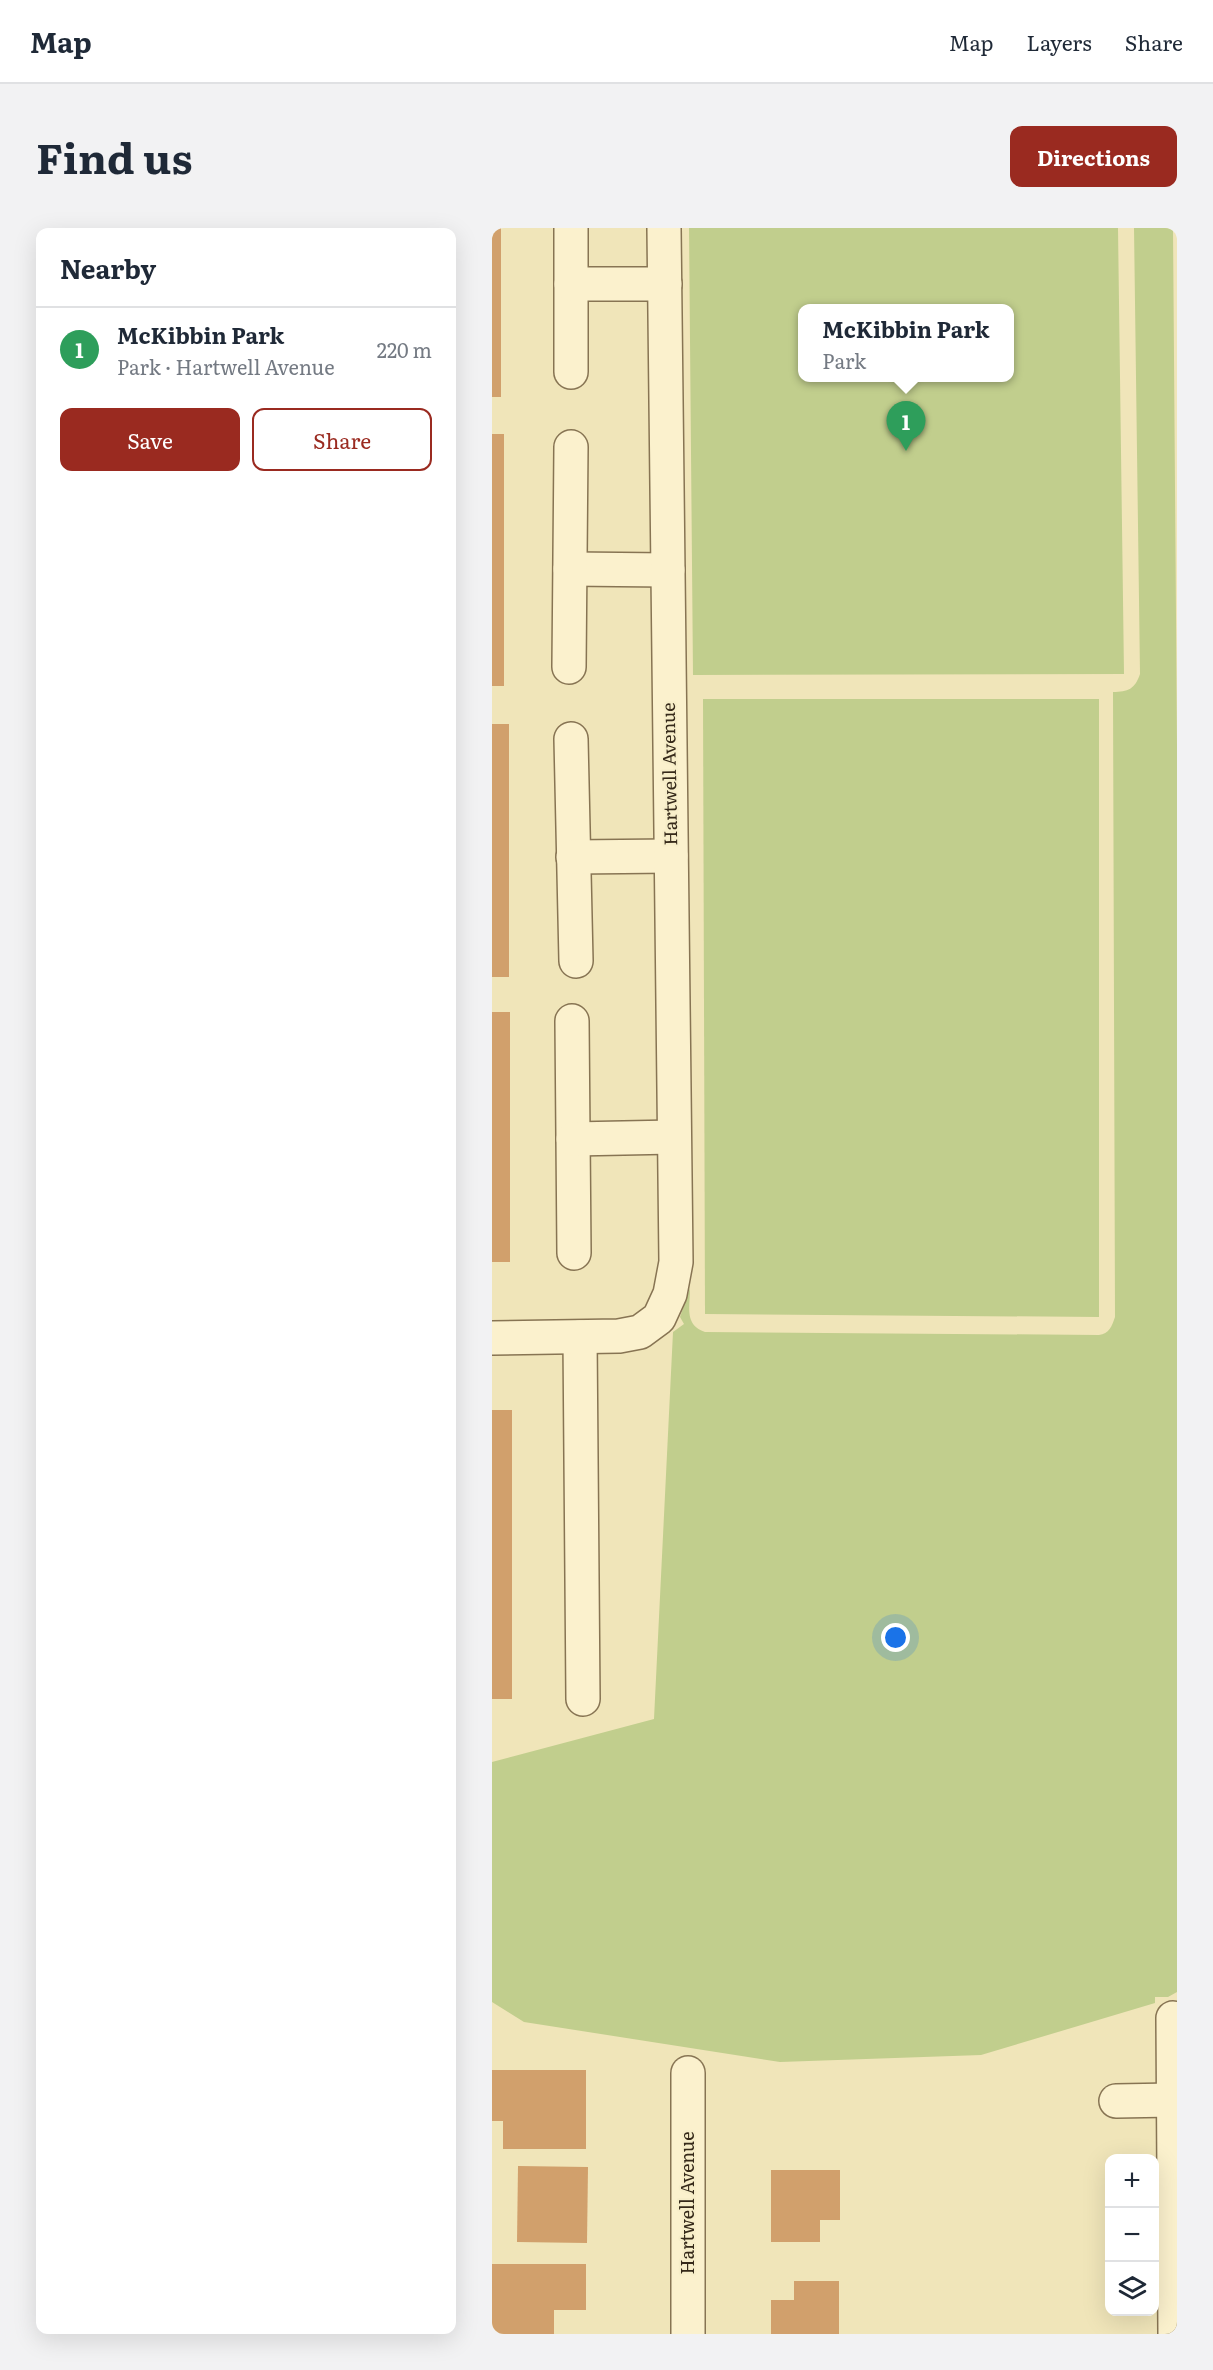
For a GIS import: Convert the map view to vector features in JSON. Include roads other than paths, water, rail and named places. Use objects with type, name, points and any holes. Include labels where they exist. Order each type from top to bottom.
[{"type":"street","points":[[571,228],[571,372]]},
{"type":"street","name":"Hartwell Avenue","points":[[580,1337],[619,1336],[640,1332],[659,1318],[670,1294],[676,1262],[664,228]]},
{"type":"street","points":[[571,284],[665,284]]},
{"type":"street","points":[[569,667],[571,447]]},
{"type":"street","points":[[570,569],[668,570]]},
{"type":"street","points":[[571,739],[576,961]]},
{"type":"street","points":[[573,857],[671,856]]},
{"type":"street","points":[[572,1021],[574,1252]]},
{"type":"street","points":[[573,1139],[674,1137]]},
{"type":"street","points":[[492,1338],[580,1337],[583,1699]]},
{"type":"street","points":[[1173,2018],[1175,2334]]},
{"type":"street","name":"Hartwell Avenue","points":[[688,2073],[688,2334]]},
{"type":"street","points":[[1116,2101],[1173,2100]]},
{"type":"place","name":"McKibbin Park","points":[[906,451]]}]
